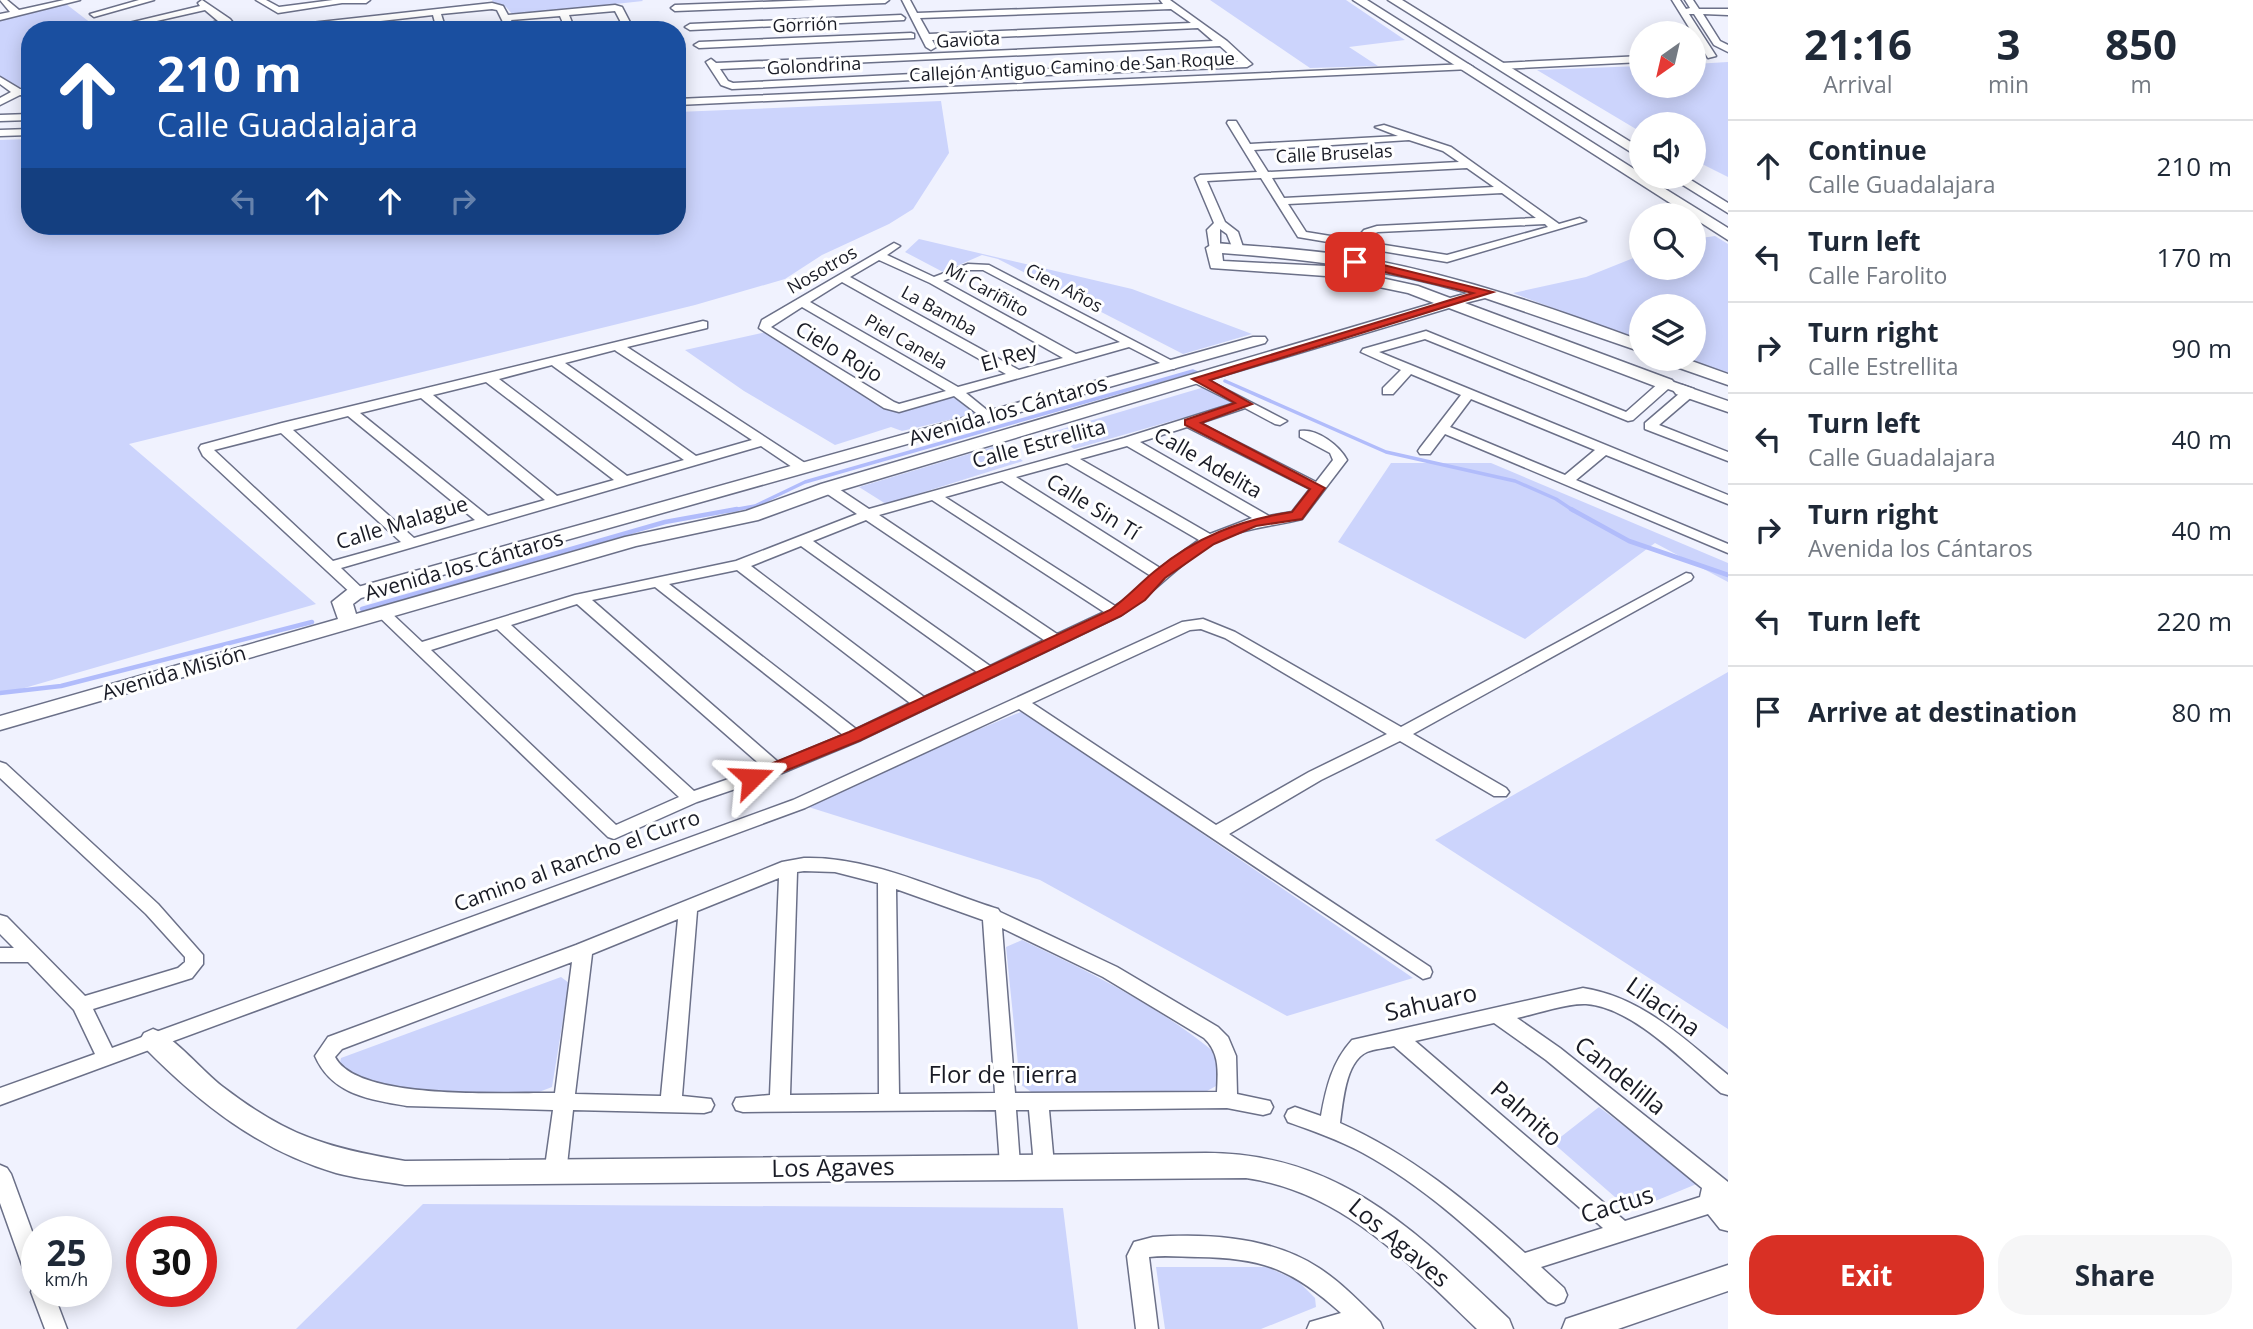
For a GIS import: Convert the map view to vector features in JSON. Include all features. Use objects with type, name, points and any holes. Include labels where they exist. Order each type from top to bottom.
[{"type":"street","points":[[2,0],[17,13]]},
{"type":"street","points":[[0,17],[75,0],[103,21]]},
{"type":"street","points":[[94,14],[150,0]]},
{"type":"street","points":[[197,0],[227,21]]},
{"type":"street","points":[[260,0],[278,10],[319,2],[366,0]]},
{"type":"street","points":[[673,4],[885,0]]},
{"type":"street","points":[[892,0],[923,58]]},
{"type":"street","points":[[906,0],[914,16],[937,57],[947,79],[1244,65],[1247,62],[1168,3],[1084,10],[914,16]]},
{"type":"street","points":[[1359,0],[1468,67],[1511,80],[1549,103],[1574,113]]},
{"type":"street","points":[[1394,0],[1479,53],[1529,64],[1629,60]]},
{"type":"street","points":[[1676,0],[1711,56]]},
{"type":"street","points":[[1689,0],[1717,43],[1728,49]]},
{"type":"street","points":[[1684,13],[1728,12],[1722,0]]},
{"type":"street","points":[[673,4],[685,21]]},
{"type":"street","points":[[356,21],[492,6],[500,8],[509,21]]},
{"type":"street","points":[[148,21],[208,7]]},
{"type":"street","points":[[508,18],[619,9],[625,21]]},
{"type":"street","points":[[1084,10],[1108,29]]},
{"type":"street","points":[[436,12],[439,21]]},
{"type":"street","points":[[563,12],[567,21]]},
{"type":"street","points":[[686,23],[693,33],[901,18]]},
{"type":"street","points":[[926,37],[1200,25]]},
{"type":"street","points":[[1404,28],[1405,35],[1441,58],[1442,63],[1437,68]]},
{"type":"street","name":"Gorrión","points":[[693,33],[911,36]]},
{"type":"street","points":[[1420,38],[1438,41],[1496,76],[1574,113],[1629,147]]},
{"type":"street","name":"Gaviota","points":[[712,63],[923,58],[1224,43]]},
{"type":"street","points":[[1136,48],[1156,68]]},
{"type":"street","points":[[1479,53],[1496,76],[1728,235]]},
{"type":"street","points":[[1706,56],[1728,55]]},
{"type":"street","name":"Golondrina","points":[[712,63],[724,83],[732,86],[934,80],[923,58]]},
{"type":"street","points":[[1496,76],[1529,64]]},
{"type":"street","name":"Callejón Antiguo Camino de San Roque","points":[[686,102],[1468,67]]},
{"type":"street","points":[[0,80],[21,92]]},
{"type":"street","points":[[0,102],[18,92]]},
{"type":"street","points":[[0,118],[21,117]]},
{"type":"street","points":[[1232,123],[1302,235],[1360,242],[1447,259],[1552,224]]},
{"type":"street","points":[[1380,127],[1447,149],[1552,224]]},
{"type":"street","points":[[0,133],[21,132]]},
{"type":"street","points":[[1247,147],[1422,139]]},
{"type":"street","name":"Calle Bruselas","points":[[1220,224],[1200,178],[1469,165]]},
{"type":"street","points":[[1696,189],[1728,209]]},
{"type":"street","points":[[1280,201],[1504,190]]},
{"type":"street","points":[[1360,242],[1368,232],[1377,229],[1552,224],[1580,220]]},
{"type":"street","points":[[1244,267],[1232,232],[1220,224],[1213,230],[1216,265],[1244,267],[1326,271],[1400,286],[1452,302],[1728,407]]},
{"type":"street","name":"Nosotros","points":[[766,323],[894,246]]},
{"type":"street","points":[[1214,248],[1355,262],[1487,292],[1629,342]]},
{"type":"street","name":"Mi Cariñito","points":[[880,256],[934,281],[1075,359]]},
{"type":"street","name":"Cien Años","points":[[934,281],[968,267],[985,267],[1129,343],[1181,363]]},
{"type":"street","name":"La Bamba","points":[[843,278],[1018,375]]},
{"type":"street","name":"Avenida los Cántaros","points":[[1259,340],[359,593],[342,602],[349,623],[632,541],[751,516],[828,488],[1487,292]]},
{"type":"street","name":"Piel Canela","points":[[802,302],[957,392],[988,418]]},
{"type":"street","name":"Cielo Rojo","points":[[766,323],[766,330],[889,405],[899,408]]},
{"type":"street","points":[[359,593],[208,453],[206,448],[282,427],[620,348],[703,325]]},
{"type":"street","points":[[1728,457],[1426,335],[1367,352],[1728,500]]},
{"type":"street","name":"El Rey","points":[[899,408],[1129,343]]},
{"type":"street","points":[[620,348],[803,468]]},
{"type":"street","points":[[557,363],[694,461]]},
{"type":"street","points":[[1181,363],[1207,376],[1246,404],[1280,421]]},
{"type":"street","points":[[1388,391],[1409,369]]},
{"type":"street","points":[[1628,417],[1706,372],[1728,380]]},
{"type":"street","points":[[491,379],[623,480]]},
{"type":"street","points":[[1650,426],[1679,389]]},
{"type":"street","points":[[423,393],[553,500]]},
{"type":"street","points":[[1425,451],[1469,394]]},
{"type":"street","name":"Calle Estrellita","points":[[419,648],[580,598],[740,565],[868,514],[1129,441],[1246,404]]},
{"type":"street","points":[[350,411],[484,520]]},
{"type":"street","points":[[1190,423],[1318,488]]},
{"type":"street","points":[[282,427],[411,543]]},
{"type":"street","points":[[1444,429],[1728,549]]},
{"type":"street","points":[[383,613],[614,833],[691,798],[776,769],[855,736],[1115,613],[1139,597],[1160,575],[1209,541],[1239,527],[1297,516],[1340,460],[1340,455],[1305,433]]},
{"type":"street","name":"Calle Adelita","points":[[1129,441],[1266,520]]},
{"type":"street","name":"Calle Malague","points":[[332,566],[761,442]]},
{"type":"street","points":[[1566,481],[1604,450]]},
{"type":"street","points":[[1066,457],[1209,541]]},
{"type":"street","name":"Calle Sin Tí","points":[[1003,475],[1160,575]]},
{"type":"street","points":[[828,488],[1056,641]]},
{"type":"street","points":[[933,495],[1115,613]]},
{"type":"street","points":[[804,541],[988,672]]},
{"type":"street","points":[[740,565],[922,704]]},
{"type":"street","points":[[1218,832],[1315,776],[1401,734],[1686,577]]},
{"type":"street","points":[[656,581],[855,736]]},
{"type":"street","points":[[580,598],[776,769]]},
{"type":"street","name":"Avenida Misión","points":[[0,723],[349,623]]},
{"type":"street","points":[[500,623],[691,798]]},
{"type":"street","name":"Camino al Rancho el Curro","points":[[0,1097],[799,804],[1178,629],[1196,624],[1209,625],[1230,635],[1401,734]]},
{"type":"street","points":[[1020,702],[1218,832],[1423,972]]},
{"type":"street","points":[[1401,734],[1500,792]]},
{"type":"street","points":[[0,768],[152,909],[194,956],[194,964],[185,973],[80,1005]]},
{"type":"street","points":[[704,1105],[671,1102],[407,1098],[376,1092],[333,1071],[325,1056],[335,1044],[583,950],[788,867],[811,862],[834,864],[887,879],[992,914],[1113,973],[1217,1039],[1227,1059],[1227,1100]]},
{"type":"street","points":[[780,1102],[788,867]]},
{"type":"street","points":[[887,879],[889,1101]]},
{"type":"street","points":[[671,1102],[688,907]]},
{"type":"street","points":[[992,914],[1010,1165]]},
{"type":"street","points":[[0,922],[80,1005],[107,1059]]},
{"type":"street","points":[[555,1174],[583,950]]},
{"type":"street","points":[[0,955],[31,956]]},
{"type":"street","name":"Sahuaro","points":[[1329,1126],[1340,1071],[1347,1057],[1359,1046],[1583,996],[1601,996]]},
{"type":"street","name":"Lilacina","points":[[1601,996],[1629,1010],[1728,1087]]},
{"type":"street","name":"Candelilla","points":[[1497,1015],[1553,1054],[1707,1181],[1723,1198]]},
{"type":"street","name":"Palmito","points":[[1398,1038],[1620,1230]]},
{"type":"street","name":"Los Agaves","points":[[153,1040],[192,1080],[270,1133],[334,1161],[405,1173],[555,1174],[1044,1165],[1257,1167],[1291,1174],[1349,1199],[1388,1227],[1498,1329]]},
{"type":"street","name":"Flor de Tierra","points":[[743,1104],[1227,1100],[1263,1107]]},
{"type":"street","points":[[1038,1102],[1044,1165]]},
{"type":"street","points":[[1295,1116],[1362,1140],[1403,1165],[1445,1195],[1556,1295]]},
{"type":"street","points":[[0,1174],[21,1232]]},
{"type":"street","points":[[1723,1198],[1728,1222]]},
{"type":"street","name":"Cactus","points":[[1521,1264],[1723,1198]]},
{"type":"street","points":[[1147,1329],[1138,1256],[1145,1247],[1235,1246],[1261,1251],[1305,1270],[1366,1323]]},
{"type":"street","points":[[1577,1329],[1728,1278]]},
{"type":"street","points":[[48,1307],[56,1329]]},
{"type":"street","points":[[1318,1329],[1366,1323]]},
{"type":"shaded area","points":[[492,0],[643,1],[513,15],[506,7],[494,4]]},
{"type":"shaded area","points":[[1210,0],[1346,0],[1405,40],[1349,47],[1378,66],[1310,68]]},
{"type":"shaded area","points":[[66,4],[88,21],[21,21],[21,88],[10,85],[0,76],[0,19]]},
{"type":"shaded area","points":[[1728,62],[1728,177],[1706,166],[1706,112],[1629,112],[1629,125],[1537,70],[1629,66],[1629,98],[1706,98],[1706,63]]},
{"type":"shaded area","points":[[941,101],[949,153],[913,209],[889,224],[822,255],[785,279],[695,305],[129,444],[316,604],[0,695],[0,140],[21,139],[21,235],[686,235],[686,112]]},
{"type":"shaded area","points":[[1715,236],[1728,244],[1728,374],[1706,366],[1706,294],[1629,294],[1629,336],[1513,293],[1586,277],[1629,260],[1629,280],[1706,280],[1706,237]]},
{"type":"shaded area","points":[[919,239],[1132,289],[1252,334],[1183,354],[998,259],[982,255],[943,272],[905,252]]},
{"type":"shaded area","points":[[766,332],[895,411],[957,396],[978,413],[902,431],[891,427],[835,445],[744,391],[685,350]]},
{"type":"shaded area","points":[[1208,386],[1238,402],[1074,449],[1052,432]]},
{"type":"shaded area","points":[[1002,444],[1023,461],[886,504],[859,487]]},
{"type":"shaded area","points":[[1391,463],[1491,463],[1728,563],[1728,582],[1655,543],[1525,639],[1338,542]]},
{"type":"shaded area","points":[[1728,672],[1728,1029],[1435,840]]},
{"type":"shaded area","points":[[1023,711],[1413,978],[1287,1016],[1040,880],[799,804]]},
{"type":"shaded area","points":[[1022,940],[1125,992],[1197,1039],[1220,1057],[1216,1086],[1207,1091],[1034,1094],[1020,1084],[1006,947]]},
{"type":"shaded area","points":[[561,977],[569,983],[552,1087],[539,1092],[433,1092],[380,1085],[339,1067],[341,1058]]},
{"type":"shaded area","points":[[1599,1107],[1699,1183],[1631,1211],[1553,1143]]},
{"type":"shaded area","points":[[423,1204],[1063,1208],[1078,1329],[296,1329]]},
{"type":"shaded area","points":[[1156,1267],[1267,1267],[1298,1281],[1315,1298],[1316,1307],[1261,1329],[1165,1329]]},
{"type":"waterway","points":[[727,511],[755,506],[805,482],[1193,371],[1198,373]]},
{"type":"waterway","points":[[1225,381],[1386,452],[1515,481],[1556,499],[1571,509]]},
{"type":"waterway","points":[[362,609],[665,522],[737,509]]},
{"type":"waterway","points":[[1571,509],[1629,541],[1728,575]]},
{"type":"waterway","points":[[0,693],[61,686],[312,622]]},
{"type":"route","points":[[752,778],[855,736],[1115,613],[1130,605],[1160,575],[1209,541],[1253,522],[1292,519],[1297,516],[1318,488],[1190,423],[1246,404],[1198,379],[1487,292],[1432,277],[1355,262]]}]
